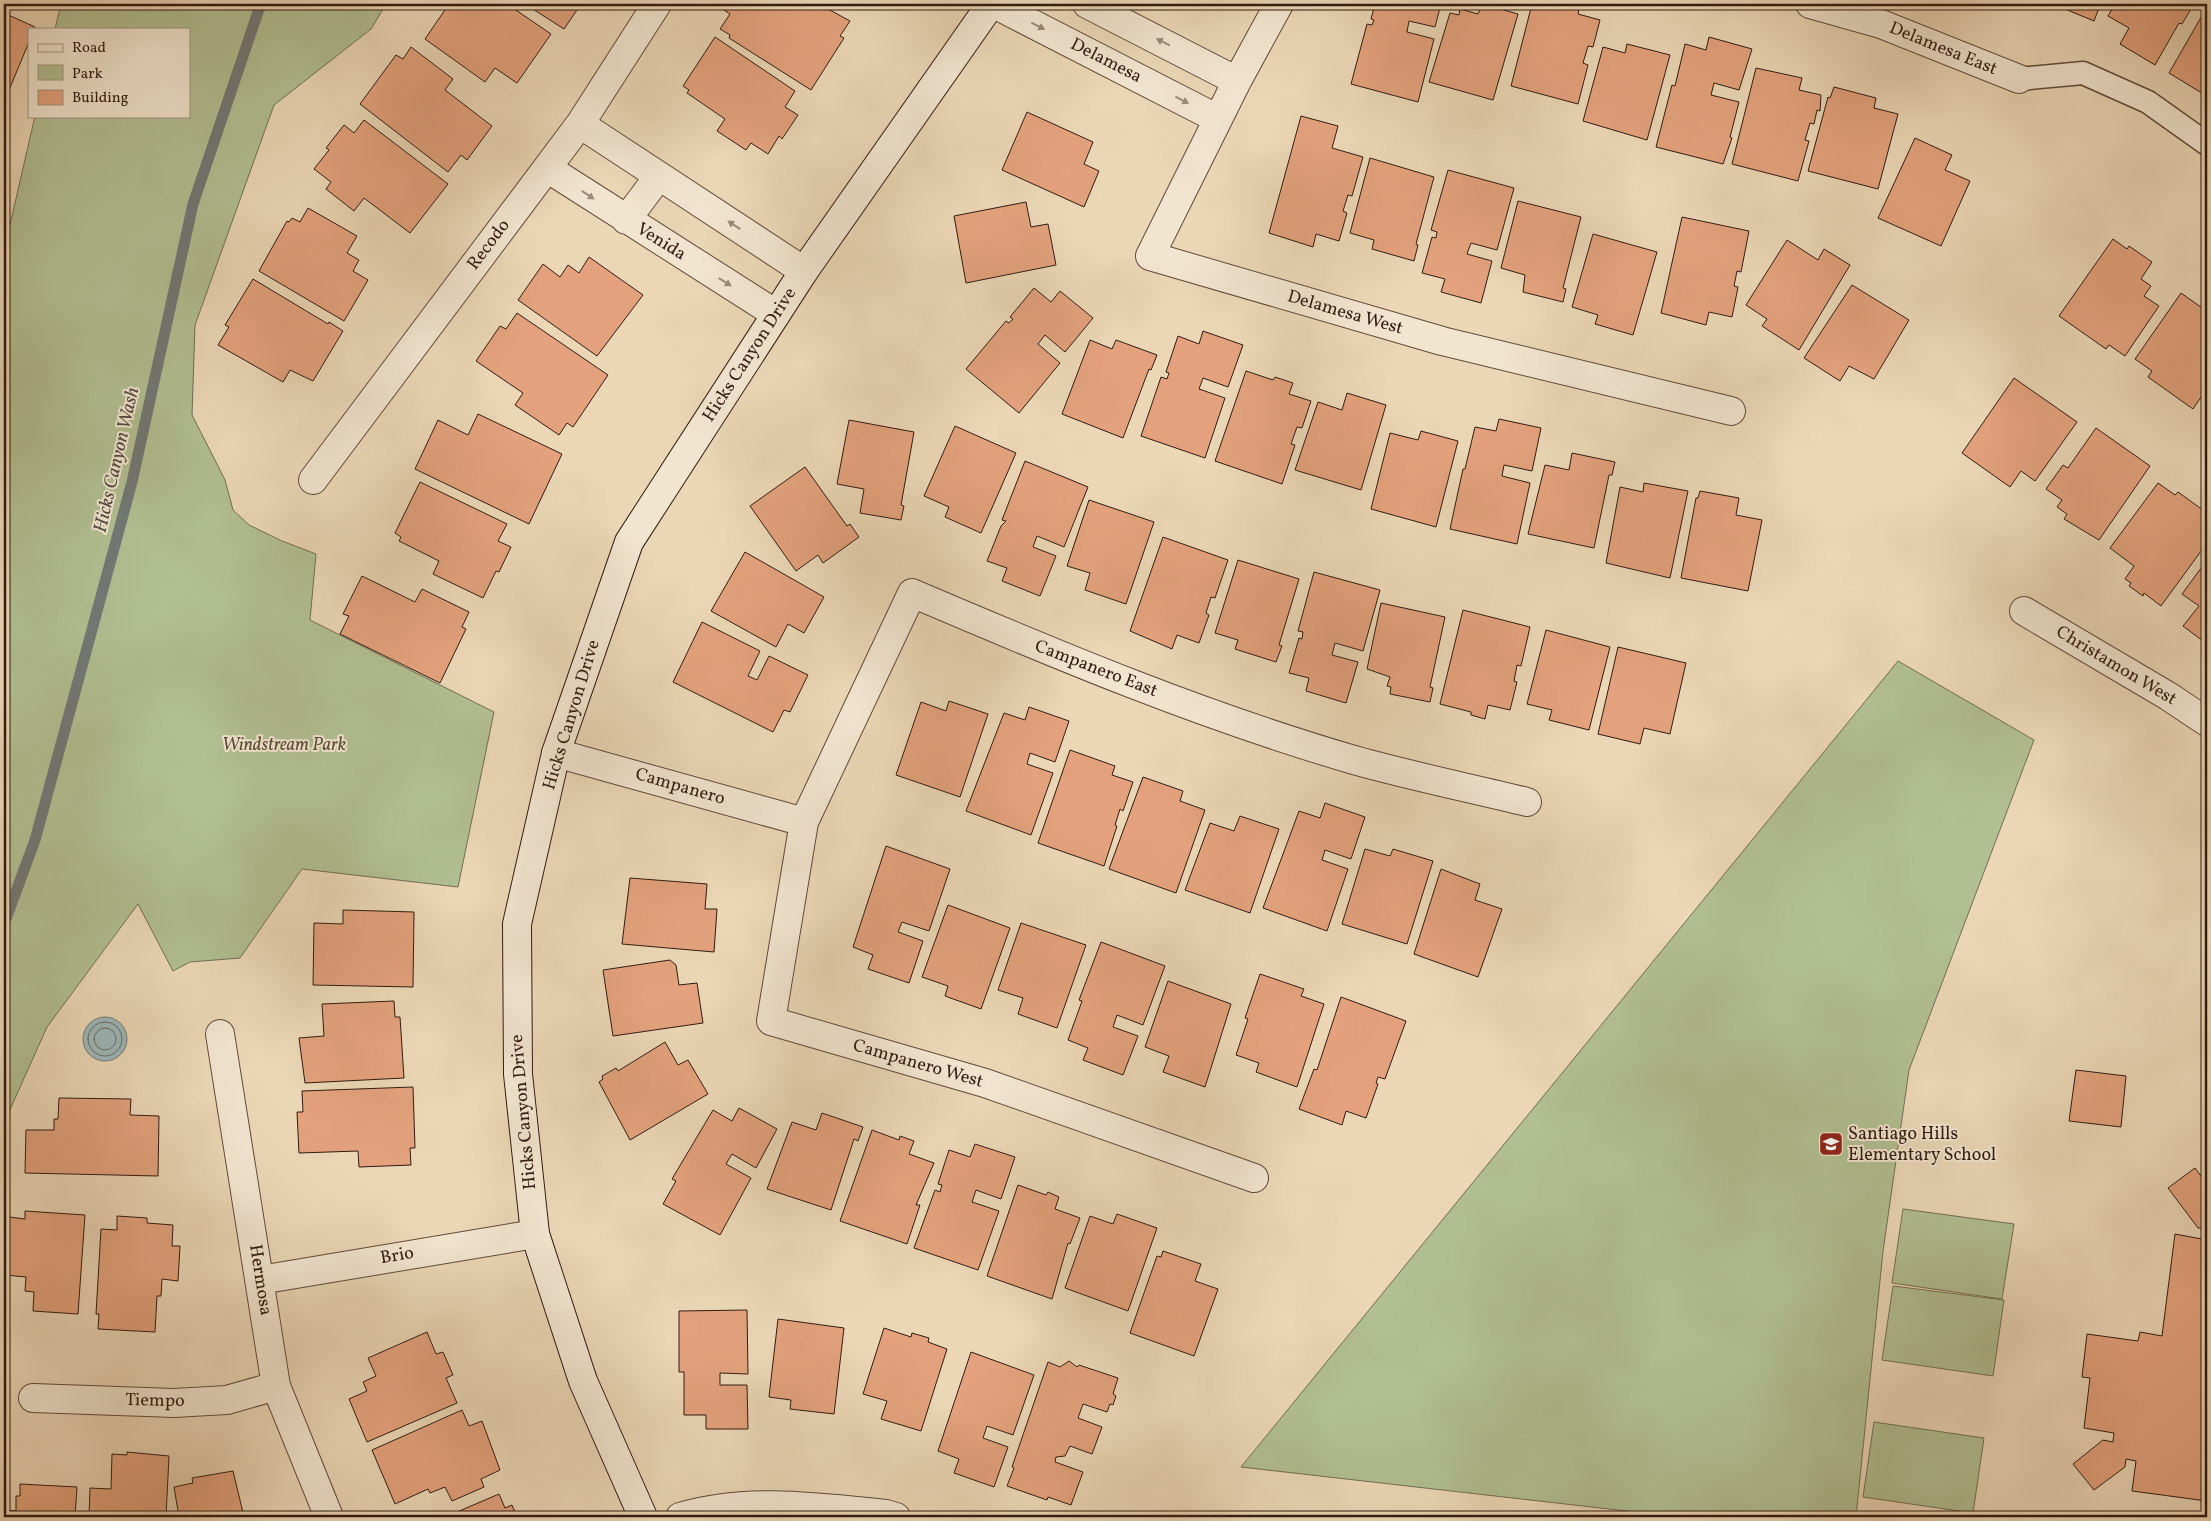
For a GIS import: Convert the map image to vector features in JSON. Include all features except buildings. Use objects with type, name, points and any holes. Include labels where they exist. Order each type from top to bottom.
[{"type":"street","name":"Recodo","points":[[313,480],[580,124],[657,4]]},
{"type":"street","name":"Delamesa","points":[[993,4],[1218,119]]},
{"type":"street","name":"Hicks Canyon Drive","points":[[643,1517],[583,1381],[535,1234],[518,1074],[517,924],[556,752],[629,542],[804,271],[993,4]]},
{"type":"street","points":[[1086,4],[1237,80],[1279,4]]},
{"type":"street","name":"Delamesa East","points":[[1810,4],[1881,24],[2018,79]]},
{"type":"street","name":"Delamesa West","points":[[1237,80],[1150,256],[1442,341],[1732,411]]},
{"type":"street","points":[[580,124],[804,271]]},
{"type":"street","name":"Venida","points":[[547,168],[776,314]]},
{"type":"street","points":[[626,220],[659,176]]},
{"type":"street","name":"Campanero East","points":[[804,822],[912,593],[1044,650],[1190,706],[1354,760],[1527,802]]},
{"type":"street","name":"Christamon West","points":[[2024,611],[2168,696],[2207,722]]},
{"type":"street","name":"Campanero","points":[[556,752],[804,822]]},
{"type":"street","name":"Campanero West","points":[[804,822],[771,1021],[985,1083],[1254,1178]]},
{"type":"street","name":"Hermosa","points":[[220,1034],[276,1386],[329,1517]]},
{"type":"street","name":"Brio","points":[[260,1280],[535,1234]]},
{"type":"street","name":"Tiempo","points":[[33,1398],[174,1403],[227,1400],[276,1386]]},
{"type":"street","points":[[680,1517],[702,1511],[792,1504],[886,1514],[896,1517]]},
{"type":"lane","points":[[2018,79],[2083,72],[2148,102],[2207,144]]},
{"type":"green space","name":"Windstream Park","points":[[61,4],[386,4],[371,29],[274,105],[195,325],[192,415],[225,480],[233,510],[249,525],[282,541],[316,554],[310,620],[494,712],[458,887],[302,869],[240,958],[190,962],[173,971],[138,904],[47,1027],[4,1123],[4,251],[35,118],[190,118],[190,28],[55,28]]},
{"type":"green space","points":[[1898,661],[2034,740],[1909,1070],[1883,1251],[1856,1517],[1679,1517],[1241,1467]]},
{"type":"green space","points":[[1903,1209],[2014,1224],[2002,1299],[1892,1283]]},
{"type":"green space","points":[[1893,1286],[2004,1300],[1993,1376],[1882,1360]]},
{"type":"green space","points":[[1874,1422],[1984,1438],[1973,1513],[1863,1497]]},
{"type":"water","points":[[101,1017],[109,1017],[121,1023],[127,1039],[121,1055],[109,1061],[101,1061],[89,1055],[83,1043],[83,1035],[89,1023]]},
{"type":"waterway","name":"Hicks Canyon Wash","points":[[4,924],[35,840],[132,482],[193,204],[259,9],[264,4]]},
{"type":"place","name":"Santiago Hills Elementary School","points":[[1831,1144]]}]
